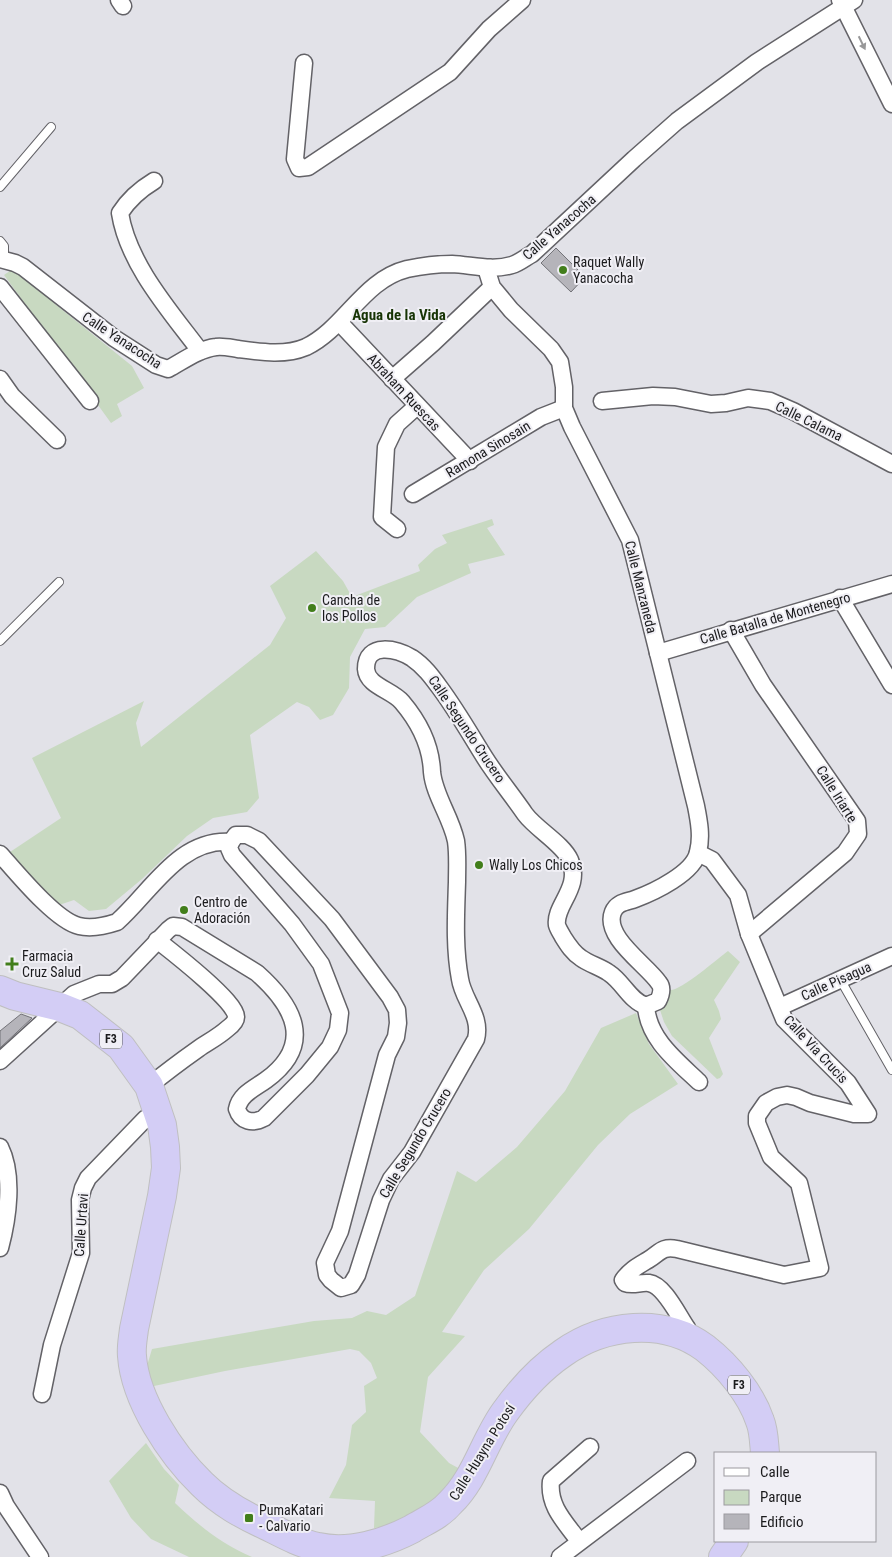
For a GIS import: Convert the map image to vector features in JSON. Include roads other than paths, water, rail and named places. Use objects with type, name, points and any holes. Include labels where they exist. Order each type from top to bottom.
[{"type":"highway","name":"Calle Huayna Potosí","points":[[0,990],[15,996],[60,1007],[80,1015],[121,1047],[149,1086],[159,1115],[165,1147],[166,1168],[162,1196],[134,1329],[132,1358],[136,1378],[149,1410],[165,1441],[178,1459],[201,1484],[231,1508],[304,1543],[330,1549],[356,1548],[406,1532],[439,1514],[451,1503],[478,1464],[493,1431],[505,1412],[535,1377],[561,1354],[576,1345],[603,1334],[637,1327],[666,1329],[685,1336],[699,1344],[723,1364],[746,1394],[761,1424],[765,1452]]},
{"type":"highway","points":[[723,1557],[733,1542]]},
{"type":"street","points":[[304,63],[295,159],[299,168],[308,167],[450,72],[489,29],[522,0]]},
{"type":"street","points":[[846,2],[892,104]]},
{"type":"street","name":"Calle Yanacocha","points":[[2,259],[15,262],[23,267],[114,338],[156,365],[168,370],[200,351],[217,346],[271,352],[289,351],[306,347],[338,322],[377,283],[393,274],[406,269],[431,265],[452,264],[486,268],[513,265],[532,254],[677,121],[757,62],[846,2]]},
{"type":"street","points":[[154,181],[140,189],[128,201],[120,213],[122,227],[131,250],[157,294],[200,351]]},
{"type":"street","name":"Calle Manzaneda","points":[[486,268],[492,287],[511,310],[551,349],[560,362],[564,387],[564,408],[630,540],[696,806],[700,825],[698,853]]},
{"type":"street","points":[[392,379],[492,287]]},
{"type":"street","points":[[0,288],[90,402]]},
{"type":"street","name":"Abraham Ruescas","points":[[338,322],[470,461]]},
{"type":"street","points":[[0,379],[12,396],[57,440]]},
{"type":"street","name":"Calle Calama","points":[[602,401],[653,396],[675,396],[711,404],[748,398],[770,401],[800,414],[892,464]]},
{"type":"street","points":[[397,529],[382,517],[386,447],[397,424],[417,406]]},
{"type":"street","name":"Ramona Sinosain","points":[[413,494],[541,417],[564,408]]},
{"type":"street","name":"Calle Batalla de Montenegro","points":[[658,652],[892,584]]},
{"type":"street","points":[[840,598],[892,685]]},
{"type":"street","name":"Calle Iriarte","points":[[732,630],[763,685],[857,821],[858,834],[845,853],[749,934]]},
{"type":"street","name":"Calle Segundo Crucero","points":[[231,842],[236,835],[247,834],[259,840],[332,919],[381,983],[397,1010],[396,1037],[387,1055],[382,1072],[340,1230],[326,1263],[327,1275],[335,1284],[342,1288],[354,1282],[361,1266],[381,1200],[391,1179],[412,1152],[476,1039],[478,1026],[462,989],[459,975],[456,927],[458,856],[455,839],[443,803],[433,783],[432,767],[424,737],[416,721],[400,700],[388,690],[373,683],[368,676],[367,664],[374,653],[384,649],[399,651],[413,658],[428,672],[456,708],[486,759],[527,816],[570,859],[573,879],[557,916],[557,926],[570,948],[582,959],[607,971],[619,980],[635,1001],[646,1006]]},
{"type":"street","points":[[0,854],[34,892],[68,921],[79,926],[94,927],[106,926],[117,922],[173,862],[194,849],[217,841],[231,842],[229,848],[232,855],[292,924],[320,964],[340,1013],[338,1030],[330,1046],[307,1075],[264,1118],[259,1121],[250,1122],[242,1117],[237,1109],[241,1099],[246,1094],[276,1072],[292,1048],[296,1032],[288,1011],[257,973],[182,927],[173,926],[157,940],[122,978],[112,984],[98,984],[74,994],[0,1061]]},
{"type":"street","points":[[698,853],[687,868],[670,882],[640,897],[619,904],[613,913],[612,926],[631,954],[659,983],[661,991],[658,1001],[646,1006],[646,1014],[656,1037],[667,1051],[699,1082]]},
{"type":"street","name":"Calle Via Crucis","points":[[685,1336],[687,1328],[661,1289],[653,1284],[646,1283],[630,1285],[623,1280],[635,1267],[663,1249],[677,1248],[784,1275],[820,1268],[799,1183],[771,1157],[757,1123],[757,1116],[766,1103],[777,1097],[787,1095],[854,1114],[868,1114],[848,1083],[784,1019],[749,934],[738,895],[712,860],[698,853]]},
{"type":"street","points":[[149,1086],[180,1061],[226,1031],[235,1022],[236,1017],[235,1011],[223,996],[186,962],[157,940]]},
{"type":"street","name":"Calle Pisagua","points":[[780,1007],[892,956]]},
{"type":"street","name":"Calle Urtavi","points":[[42,1394],[52,1345],[82,1253],[80,1200],[83,1188],[88,1178],[145,1119],[159,1115]]},
{"type":"street","points":[[0,1147],[6,1159],[8,1188],[5,1224],[0,1248]]},
{"type":"street","points":[[579,1541],[552,1503],[551,1481],[590,1447]]},
{"type":"street","points":[[560,1557],[687,1461]]},
{"type":"street","points":[[0,1493],[6,1506],[40,1557]]},
{"type":"lane","points":[[0,187],[51,127]]},
{"type":"lane","points":[[0,241],[4,246],[2,259]]},
{"type":"lane","points":[[0,641],[59,582]]},
{"type":"lane","points":[[840,979],[892,1070]]},
{"type":"place","name":"Raquet Wally Yanacocha","points":[[563,270]]},
{"type":"place","name":"Cancha de los Pollos","points":[[312,608]]},
{"type":"place","name":"Wally Los Chicos","points":[[479,865]]},
{"type":"place","name":"Centro de Adoración","points":[[184,910]]},
{"type":"place","name":"Farmacia Cruz Salud","points":[[12,964]]},
{"type":"place","name":"PumaKatari - Calvario","points":[[249,1518]]},
{"type":"district","name":"Agua de la Vida","points":[[399,315]]}]
